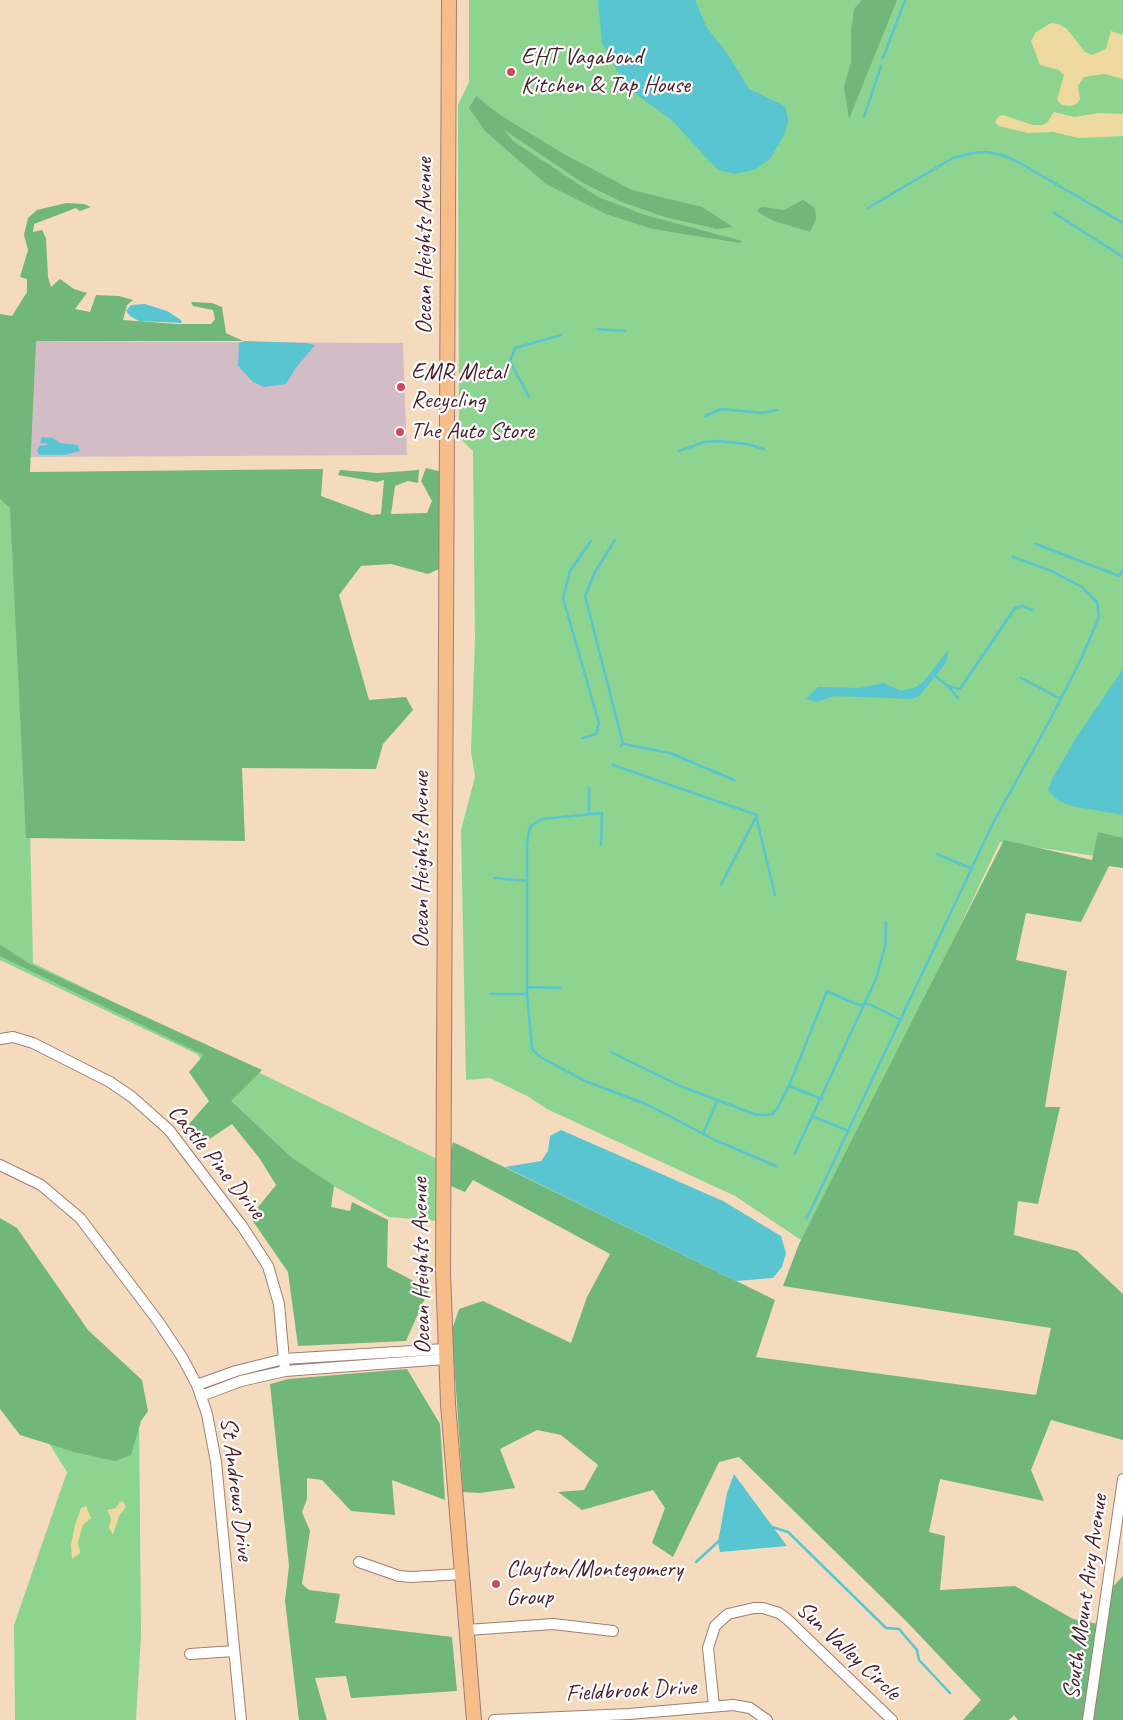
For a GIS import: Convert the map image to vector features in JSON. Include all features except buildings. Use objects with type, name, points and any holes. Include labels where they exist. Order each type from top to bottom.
[{"type":"main road","name":"Ocean Heights Avenue","points":[[449,0],[443,996],[445,1354],[474,1720]]},
{"type":"street","name":"Castle Pine Drive","points":[[0,1039],[13,1037],[33,1043],[110,1082],[132,1097],[169,1130],[257,1247],[268,1266],[280,1304],[285,1371]]},
{"type":"street","name":"St Andrews Drive","points":[[0,1165],[41,1185],[80,1218],[158,1320],[182,1356],[197,1385],[211,1430],[216,1462],[241,1720]]},
{"type":"street","points":[[197,1385],[236,1370],[284,1359],[445,1354]]},
{"type":"street","points":[[201,1396],[240,1381],[285,1371],[445,1354]]},
{"type":"street","name":"South Mount Airy Avenue","points":[[1088,1720],[1123,1479]]},
{"type":"street","points":[[360,1562],[399,1576],[462,1574]]},
{"type":"street","name":"Sun Valley Circle","points":[[714,1706],[708,1648],[715,1626],[728,1614],[754,1608],[763,1608],[779,1613],[787,1619],[892,1720]]},
{"type":"street","points":[[467,1630],[554,1624],[613,1631]]},
{"type":"street","points":[[190,1654],[234,1651]]},
{"type":"street","name":"Fieldbrook Drive","points":[[494,1720],[629,1714],[741,1705],[758,1712],[767,1720]]},
{"type":"shaded area","points":[[31,341],[403,343],[407,455],[29,457]]},
{"type":"green space","points":[[469,0],[1123,0],[1123,860],[1000,842],[809,1243],[798,1238],[735,1196],[547,1109],[529,1097],[490,1078],[466,1080],[461,830],[475,777],[471,751],[475,640],[473,451],[459,437],[458,105],[469,82]]},
{"type":"green space","points":[[862,0],[897,0],[849,119],[844,86],[851,62],[851,32],[854,9]]},
{"type":"green space","points":[[476,96],[500,115],[562,153],[632,190],[702,207],[733,227],[717,229],[665,217],[622,202],[583,183],[503,129],[513,141],[598,197],[645,215],[742,241],[740,243],[653,229],[606,214],[546,184],[485,131],[469,108]]},
{"type":"green space","points":[[803,200],[815,208],[816,219],[810,232],[774,221],[758,212],[759,208],[764,207],[784,210]]},
{"type":"green space","points":[[66,203],[84,204],[91,207],[80,211],[76,208],[34,224],[33,232],[42,230],[46,238],[48,277],[51,287],[60,279],[74,289],[87,293],[75,309],[90,312],[96,295],[119,296],[133,300],[127,305],[123,320],[177,324],[211,324],[215,319],[213,310],[193,306],[191,302],[212,303],[222,307],[226,333],[243,341],[36,341],[30,472],[323,469],[321,496],[372,515],[381,514],[384,480],[377,482],[338,475],[340,470],[378,473],[419,470],[418,483],[408,481],[395,486],[391,514],[427,513],[432,501],[421,481],[426,468],[442,472],[441,568],[428,574],[391,564],[361,566],[339,595],[369,700],[406,697],[413,710],[383,744],[376,769],[242,768],[245,841],[26,838],[10,508],[0,499],[0,314],[12,316],[27,292],[27,279],[20,277],[28,250],[24,235],[28,218],[37,210]]},
{"type":"green space","points":[[0,470],[22,470],[33,963],[439,1160],[438,1221],[389,1217],[261,1145],[197,1054],[0,960]]},
{"type":"green space","points":[[1098,832],[1123,838],[1123,868],[1109,866],[1081,922],[1026,913],[1016,960],[1067,971],[1045,1107],[1060,1107],[1038,1204],[1018,1201],[1014,1235],[1077,1251],[1123,1294],[1123,1440],[1051,1420],[1031,1470],[1044,1501],[940,1479],[929,1532],[945,1536],[940,1590],[1015,1586],[1073,1619],[1103,1625],[1106,1594],[1123,1576],[1123,1720],[1018,1720],[1014,1715],[1009,1720],[963,1720],[981,1700],[907,1622],[739,1457],[719,1462],[673,1557],[652,1543],[665,1508],[653,1490],[582,1510],[558,1492],[584,1490],[598,1465],[561,1435],[537,1430],[500,1449],[515,1488],[480,1493],[463,1492],[452,1330],[459,1309],[483,1301],[571,1343],[587,1297],[610,1254],[473,1180],[465,1192],[453,1187],[449,1184],[449,1159],[453,1142],[775,1300],[756,1357],[1036,1395],[1051,1328],[783,1286],[799,1244],[1004,840],[1092,860]]},
{"type":"green space","points":[[0,945],[30,964],[262,1070],[231,1101],[292,1158],[334,1186],[331,1207],[350,1211],[352,1202],[388,1220],[387,1267],[429,1289],[406,1341],[298,1346],[288,1272],[250,1217],[276,1185],[260,1159],[232,1124],[196,1148],[183,1131],[209,1101],[189,1072],[204,1055],[0,956]]},
{"type":"green space","points":[[0,1218],[17,1228],[88,1330],[142,1380],[148,1411],[141,1421],[131,1455],[115,1461],[78,1453],[20,1435],[0,1409]]},
{"type":"green space","points":[[0,1246],[139,1413],[141,1635],[136,1720],[15,1720],[14,1625],[67,1472],[0,1365]]},
{"type":"green space","points":[[407,1369],[440,1424],[445,1500],[392,1480],[395,1515],[351,1511],[322,1480],[307,1478],[307,1499],[302,1512],[310,1531],[302,1584],[309,1590],[340,1594],[335,1623],[452,1637],[457,1691],[351,1698],[346,1676],[315,1678],[327,1720],[299,1720],[285,1601],[289,1566],[270,1384],[288,1379]]},
{"type":"sand","points":[[1051,23],[1059,24],[1067,29],[1085,52],[1092,55],[1106,49],[1111,31],[1123,35],[1123,79],[1104,74],[1084,77],[1078,86],[1080,99],[1077,104],[1070,106],[1062,105],[1057,100],[1064,75],[1059,70],[1040,65],[1031,41],[1036,32]]},
{"type":"sand","points":[[1054,112],[1074,117],[1099,113],[1123,114],[1123,136],[1079,138],[1053,132],[1028,133],[999,126],[995,122],[998,117],[1003,115],[1033,125],[1042,125],[1047,123]]},
{"type":"sand","points":[[123,1501],[126,1507],[119,1516],[113,1535],[109,1528],[111,1518],[107,1510],[116,1508]]},
{"type":"sand","points":[[86,1506],[91,1518],[83,1525],[78,1542],[80,1553],[72,1559],[71,1545],[75,1525],[81,1508]]},
{"type":"water","points":[[598,0],[695,0],[707,28],[727,53],[749,89],[785,106],[788,120],[785,133],[770,159],[756,169],[735,174],[719,170],[673,121],[636,94],[622,80],[602,43]]},
{"type":"water","points":[[145,304],[167,311],[181,320],[182,323],[139,321],[130,316],[126,311],[131,305]]},
{"type":"water","points":[[244,341],[307,343],[315,345],[295,369],[286,384],[264,387],[253,382],[238,366],[239,343]]},
{"type":"water","points":[[42,437],[53,438],[60,443],[78,445],[80,451],[65,455],[39,455],[37,451],[39,446],[50,444],[40,443]]},
{"type":"water","points":[[948,650],[946,663],[920,695],[913,699],[835,696],[816,702],[806,699],[818,687],[859,688],[884,683],[901,691],[916,687],[925,680]]},
{"type":"water","points":[[1123,669],[1123,815],[1072,806],[1059,801],[1048,790],[1052,779],[1076,738]]},
{"type":"water","points":[[561,1130],[723,1201],[781,1236],[786,1253],[782,1267],[773,1278],[736,1281],[505,1167],[541,1161],[548,1151],[550,1136]]},
{"type":"water","points":[[734,1474],[787,1546],[720,1552],[718,1542],[727,1493]]},
{"type":"waterway","points":[[883,58],[905,0]]},
{"type":"waterway","points":[[864,117],[881,66]]},
{"type":"waterway","points":[[868,208],[953,158],[987,152],[1002,155],[1018,162],[1123,223]]},
{"type":"waterway","points":[[1054,213],[1123,257]]},
{"type":"waterway","points":[[598,329],[625,331]]},
{"type":"waterway","points":[[529,397],[510,361],[515,348],[561,335]]},
{"type":"waterway","points":[[705,416],[721,409],[763,413],[777,410]]},
{"type":"waterway","points":[[679,451],[704,442],[719,441],[747,444],[764,449]]},
{"type":"waterway","points":[[615,540],[595,572],[585,596],[623,744]]},
{"type":"waterway","points":[[583,738],[596,734],[599,723],[563,598],[570,571],[591,541]]},
{"type":"waterway","points":[[1036,544],[1119,576],[1123,570]]},
{"type":"waterway","points":[[807,1218],[993,823],[1049,722],[1082,657],[1099,617],[1097,602],[1082,587],[1049,570],[1013,557]]},
{"type":"waterway","points":[[935,676],[948,686],[960,689],[1015,608],[1022,606],[1032,610]]},
{"type":"waterway","points":[[1021,678],[1061,699]]},
{"type":"waterway","points":[[948,686],[958,698]]},
{"type":"waterway","points":[[621,746],[623,744],[670,753],[734,780]]},
{"type":"waterway","points":[[613,765],[757,815]]},
{"type":"waterway","points":[[589,788],[589,814]]},
{"type":"waterway","points":[[601,845],[602,813],[542,819],[532,825],[529,830],[527,844],[527,994],[532,1049],[540,1057],[585,1081],[646,1104],[717,1141],[776,1166]]},
{"type":"waterway","points":[[756,816],[775,895]]},
{"type":"waterway","points":[[721,885],[756,817]]},
{"type":"waterway","points":[[937,854],[972,869]]},
{"type":"waterway","points":[[494,878],[527,881]]},
{"type":"waterway","points":[[795,1153],[876,979],[885,947],[886,922]]},
{"type":"waterway","points":[[527,987],[560,988]]},
{"type":"waterway","points":[[611,1052],[680,1086],[757,1115],[766,1115],[773,1114],[789,1086],[827,991],[858,1005],[869,1004],[901,1020]]},
{"type":"waterway","points":[[490,994],[527,994]]},
{"type":"waterway","points":[[789,1086],[822,1099]]},
{"type":"waterway","points":[[703,1134],[717,1101]]},
{"type":"waterway","points":[[814,1117],[849,1131]]},
{"type":"waterway","points":[[772,1527],[788,1532],[886,1628],[899,1629],[917,1650],[919,1660],[950,1693]]},
{"type":"waterway","points":[[696,1562],[720,1540]]},
{"type":"place","name":"EHT Vagabond Kitchen & Tap House","points":[[511,72]]},
{"type":"place","name":"EMR Metal Recycling","points":[[401,387]]},
{"type":"place","name":"The Auto Store","points":[[400,432]]},
{"type":"place","name":"Clayton/Montegomery Group","points":[[496,1584]]}]
